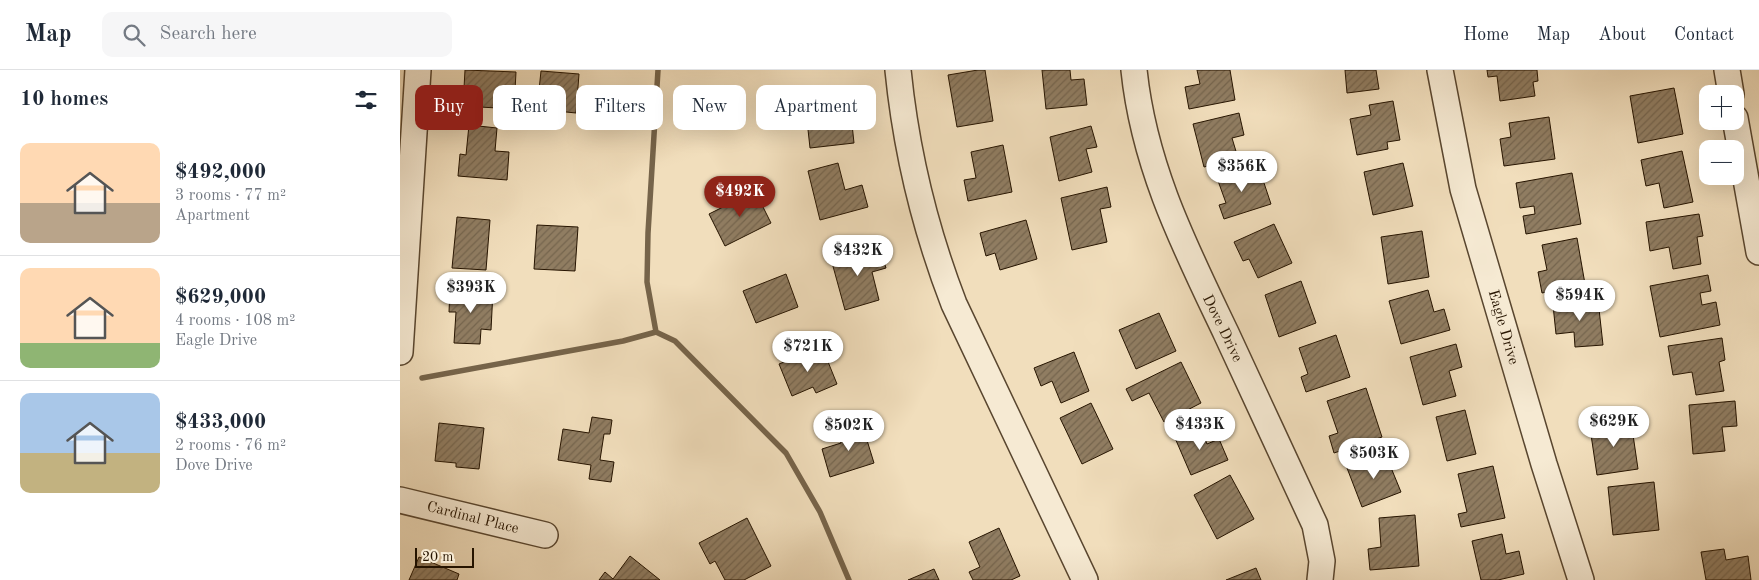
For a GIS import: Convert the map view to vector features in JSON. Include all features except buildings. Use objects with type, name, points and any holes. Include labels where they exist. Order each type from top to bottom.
[{"type":"street","points":[[400,352],[418,70]]},
{"type":"street","points":[[898,70],[905,124],[936,257],[954,304],[1085,580]]},
{"type":"street","name":"Dove Drive","points":[[1134,70],[1140,107],[1154,168],[1164,198],[1187,255],[1315,525],[1322,561],[1320,580]]},
{"type":"street","name":"Eagle Drive","points":[[1440,70],[1463,189],[1544,464],[1581,580]]},
{"type":"street","points":[[1726,70],[1729,85]]},
{"type":"street","points":[[1737,130],[1759,252]]},
{"type":"street","name":"Cardinal Place","points":[[400,500],[546,535]]},
{"type":"waterway","points":[[656,332],[647,282],[648,233],[658,70]]},
{"type":"waterway","points":[[422,378],[623,341],[656,332],[675,341],[786,453],[820,512],[849,580]]}]
